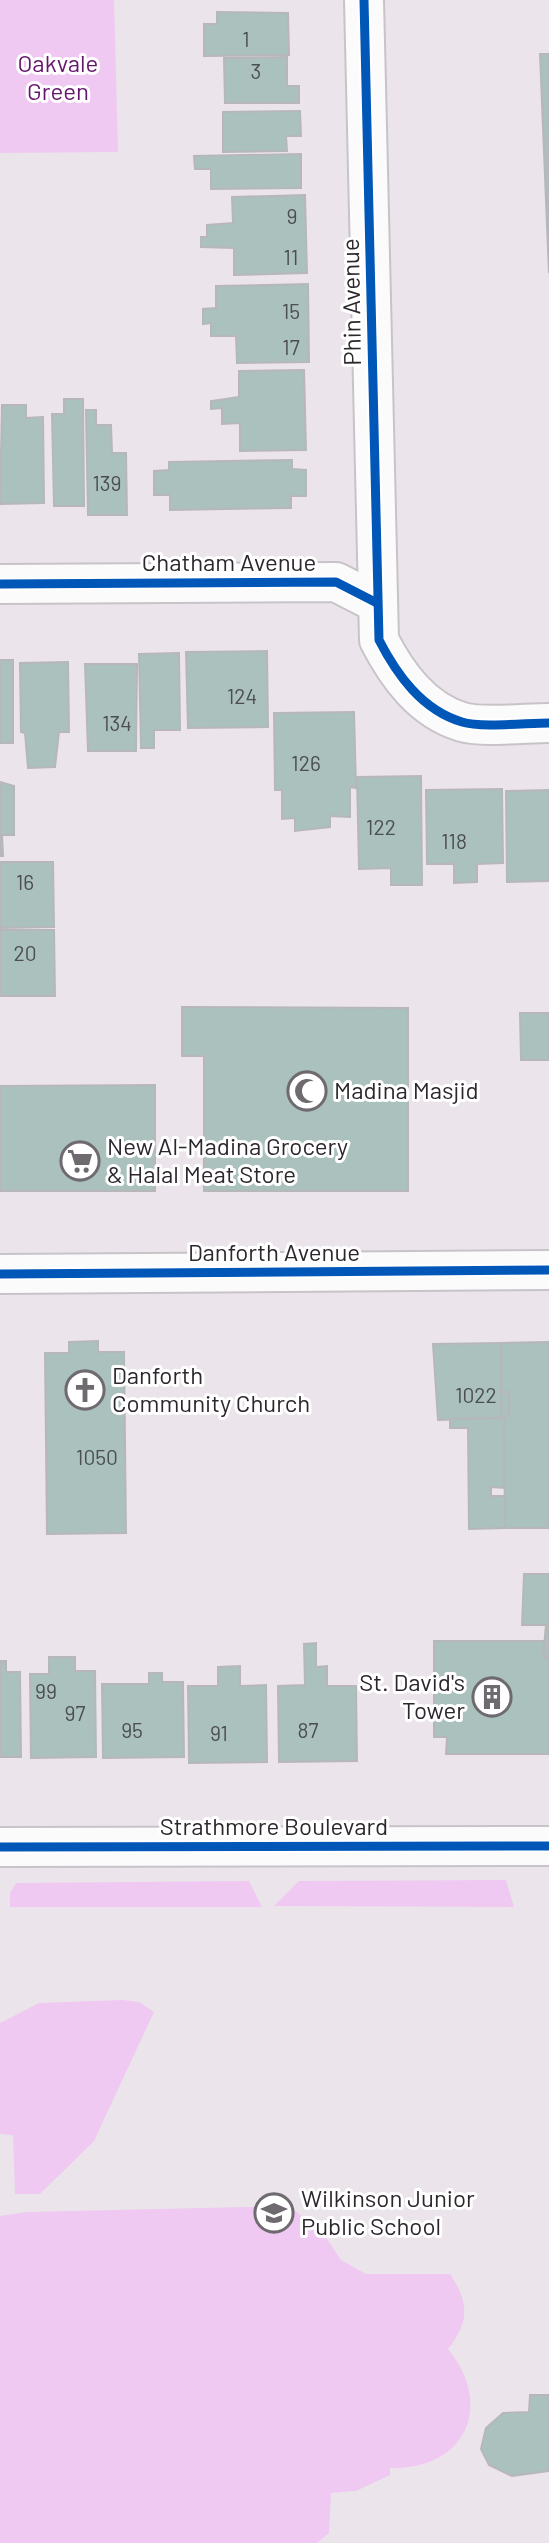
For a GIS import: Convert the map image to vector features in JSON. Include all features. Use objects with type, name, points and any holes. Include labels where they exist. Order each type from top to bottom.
[{"type":"street","name":"Phin Avenue","points":[[364,0],[377,603]]},
{"type":"street","name":"Chatham Avenue","points":[[0,584],[336,582],[377,603]]},
{"type":"street","points":[[377,603],[379,640],[396,672],[432,708],[464,723],[549,723]]},
{"type":"street","name":"Danforth Avenue","points":[[0,1274],[549,1270]]},
{"type":"street","name":"Strathmore Boulevard","points":[[0,1847],[549,1846]]},
{"type":"green space","name":"Oakvale Green","points":[[0,0],[114,0],[118,152],[0,153]]},
{"type":"green space","points":[[506,1880],[514,1907],[274,1906],[299,1881]]},
{"type":"green space","points":[[249,1881],[262,1907],[10,1907],[10,1893],[16,1883]]},
{"type":"green space","points":[[123,2000],[139,2002],[154,2012],[94,2141],[40,2194],[15,2194],[13,2135],[0,2134],[0,2023],[39,2003]]},
{"type":"green space","points":[[289,2206],[323,2233],[341,2260],[366,2274],[450,2274],[461,2294],[464,2312],[460,2330],[448,2349],[462,2371],[469,2392],[470,2412],[465,2431],[454,2446],[437,2458],[416,2466],[390,2468],[390,2475],[356,2491],[331,2493],[329,2533],[317,2543],[0,2543],[0,2216],[27,2212]]},
{"type":"building","points":[[217,12],[288,13],[289,55],[204,56],[204,24],[217,24]]},
{"type":"building","points":[[540,54],[549,54],[549,273]]},
{"type":"building","points":[[287,57],[287,86],[299,86],[299,103],[225,103],[224,58]]},
{"type":"building","points":[[300,111],[301,136],[286,136],[287,151],[223,152],[223,112]]},
{"type":"building","points":[[301,154],[301,188],[211,189],[211,169],[195,169],[194,156]]},
{"type":"building","points":[[305,195],[307,273],[234,275],[234,248],[201,247],[201,237],[207,237],[207,225],[233,223],[232,197]]},
{"type":"building","points":[[308,284],[309,362],[237,363],[236,336],[211,336],[211,323],[203,324],[203,309],[216,308],[216,286]]},
{"type":"building","points":[[304,370],[306,450],[240,451],[240,423],[222,424],[222,408],[211,409],[211,401],[239,397],[239,371]]},
{"type":"building","points":[[64,399],[83,399],[84,506],[54,506],[52,414],[64,414]]},
{"type":"building","points":[[2,405],[26,405],[26,418],[43,417],[44,503],[0,504]]},
{"type":"building","points":[[86,410],[96,410],[96,425],[111,425],[112,453],[126,453],[127,515],[88,515]]},
{"type":"building","points":[[292,460],[292,469],[306,470],[306,496],[291,496],[291,508],[170,510],[170,495],[154,495],[154,471],[169,470],[169,462]]},
{"type":"building","points":[[267,651],[268,727],[188,728],[186,652]]},
{"type":"building","points":[[179,653],[180,730],[154,730],[154,748],[141,748],[139,654]]},
{"type":"building","points":[[0,660],[13,660],[13,743],[0,743]]},
{"type":"building","points":[[68,662],[69,732],[59,732],[55,767],[28,768],[25,733],[21,732],[20,663]]},
{"type":"building","points":[[85,664],[137,664],[136,751],[88,751]]},
{"type":"building","points":[[354,712],[356,788],[350,787],[350,817],[330,816],[330,827],[295,831],[295,818],[282,819],[282,790],[275,790],[274,713]]},
{"type":"building","points":[[421,776],[422,885],[391,885],[391,868],[359,869],[357,777]]},
{"type":"building","points":[[0,782],[14,786],[14,835],[2,835],[3,856],[0,856]]},
{"type":"building","points":[[502,789],[503,863],[477,864],[477,882],[454,883],[454,864],[427,864],[426,790]]},
{"type":"building","points":[[549,790],[549,881],[507,882],[506,791]]},
{"type":"building","points":[[0,862],[53,862],[54,927],[0,928]]},
{"type":"building","points":[[0,930],[54,930],[55,996],[0,996]]},
{"type":"building","points":[[182,1007],[408,1008],[408,1191],[204,1191],[204,1056],[182,1056]]},
{"type":"building","points":[[520,1013],[549,1013],[549,1060],[521,1060]]},
{"type":"building","points":[[155,1085],[155,1191],[0,1191],[0,1086]]},
{"type":"building","points":[[98,1341],[98,1352],[124,1352],[126,1533],[47,1534],[45,1353],[69,1353],[69,1342]]},
{"type":"building","points":[[549,1342],[549,1528],[505,1528],[504,1416],[509,1416],[509,1392],[501,1392],[501,1343]]},
{"type":"building","points":[[501,1343],[501,1418],[438,1420],[433,1344]]},
{"type":"building","points":[[501,1392],[509,1392],[509,1416],[504,1416],[504,1488],[491,1487],[491,1496],[505,1496],[505,1528],[469,1529],[468,1428],[450,1428],[450,1419],[501,1418]]},
{"type":"building","points":[[524,1574],[549,1574],[549,1657],[543,1657],[546,1625],[522,1625]]},
{"type":"building","name":"St. David's Tower","points":[[434,1641],[544,1641],[543,1657],[549,1657],[549,1754],[446,1754],[447,1737],[434,1737]]},
{"type":"building","points":[[316,1643],[316,1667],[327,1666],[327,1686],[356,1686],[357,1761],[279,1762],[278,1686],[305,1685],[304,1644]]},
{"type":"building","points":[[49,1657],[75,1657],[75,1671],[95,1671],[96,1757],[31,1758],[30,1674],[49,1674]]},
{"type":"building","points":[[0,1661],[6,1661],[6,1672],[20,1672],[21,1757],[0,1757]]},
{"type":"building","points":[[240,1666],[240,1686],[266,1685],[267,1762],[189,1763],[188,1686],[218,1686],[218,1667]]},
{"type":"building","points":[[149,1673],[162,1673],[162,1682],[183,1682],[184,1757],[103,1758],[102,1684],[149,1684]]},
{"type":"building","points":[[530,2395],[549,2395],[549,2471],[512,2476],[489,2465],[481,2449],[486,2428],[503,2413],[529,2412]]},
{"type":"cycle path","points":[[364,0],[379,640],[412,690],[448,716],[462,722],[481,725],[549,723]]},
{"type":"cycle path","points":[[0,584],[336,582],[377,603]]},
{"type":"cycle path","points":[[0,1274],[549,1270]]},
{"type":"cycle path","points":[[0,1847],[549,1846]]},
{"type":"place","name":"Madina Masjid","points":[[307,1091]]},
{"type":"place","name":"New Al-Madina Grocery & Halal Meat Store","points":[[80,1161]]},
{"type":"place","name":"Danforth Community Church","points":[[85,1390]]},
{"type":"place","name":"St. David's Tower","points":[[492,1697]]},
{"type":"place","name":"Wilkinson Junior Public School","points":[[274,2213]]}]
